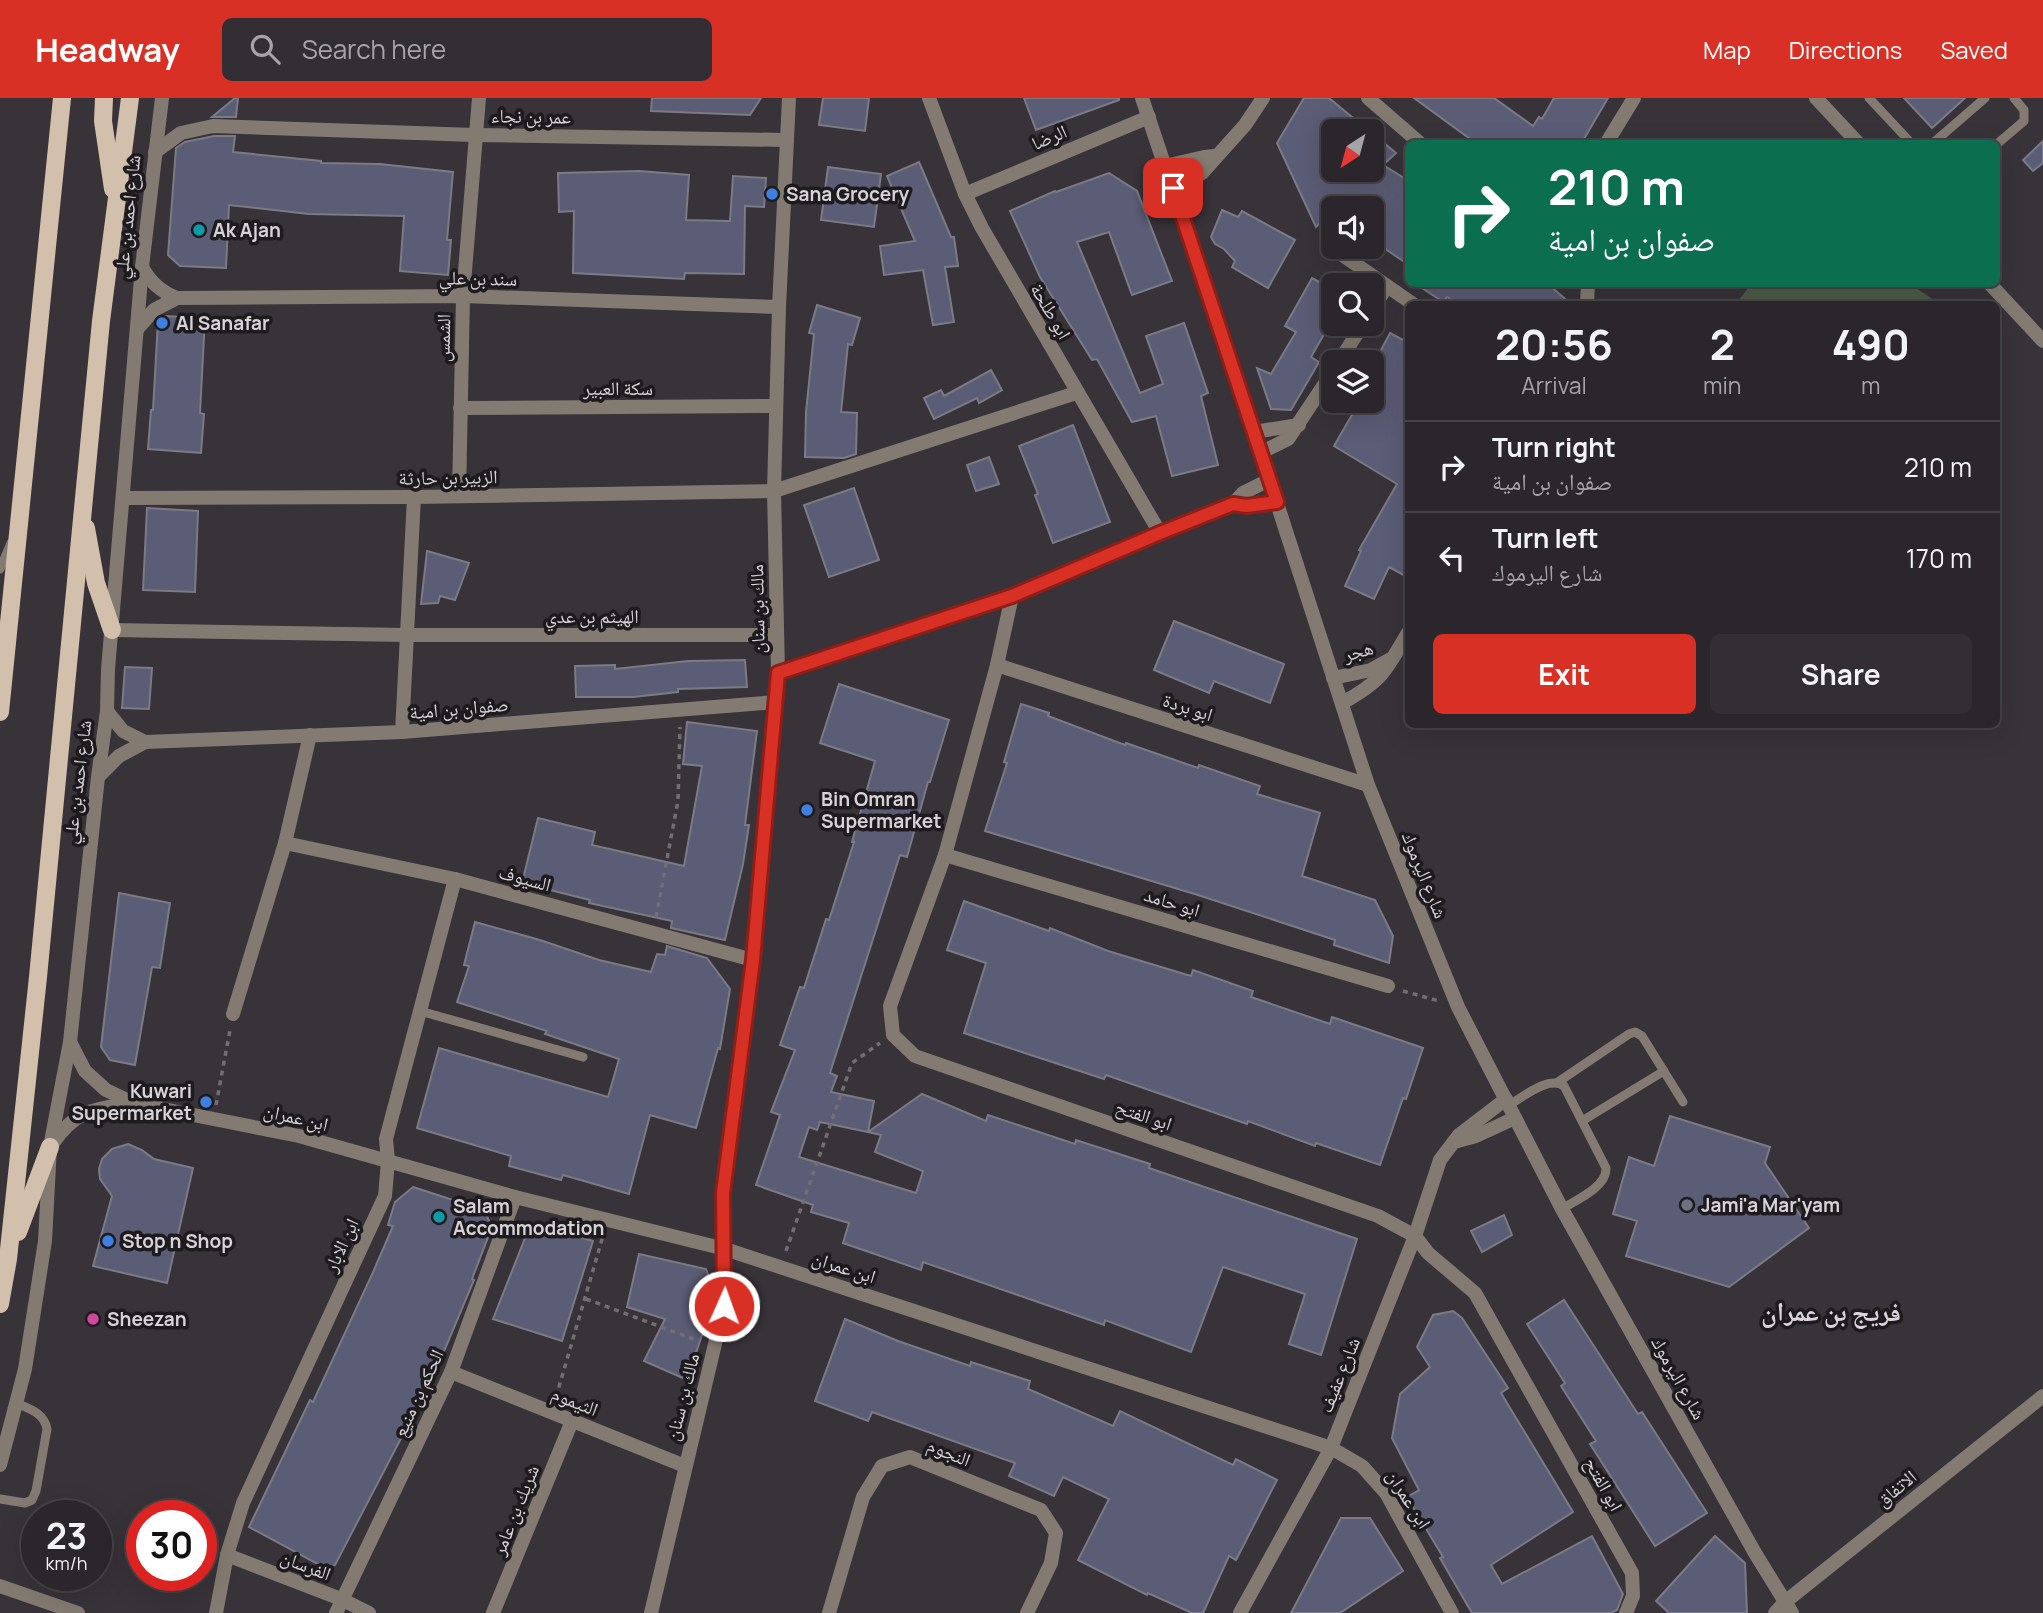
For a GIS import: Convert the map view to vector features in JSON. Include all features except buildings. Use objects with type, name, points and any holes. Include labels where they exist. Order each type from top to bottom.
[{"type":"main road","points":[[0,712],[62,98]]},
{"type":"main road","points":[[104,98],[103,121],[116,209]]},
{"type":"main road","name":"شارع احمد بن علي","points":[[0,1304],[8,1259],[38,977],[101,321],[130,98]]},
{"type":"main road","points":[[82,506],[96,583],[112,630]]},
{"type":"main road","points":[[8,1259],[50,1147]]},
{"type":"street","name":"شارع احمد بن علي","points":[[0,1465],[25,1369],[45,1241],[50,1147],[70,1042],[107,711],[142,267],[162,98]]},
{"type":"street","name":"الشمس","points":[[459,496],[463,296],[479,98]]},
{"type":"street","name":"مالك بن سنان","points":[[651,1613],[724,1306],[723,1193],[753,960],[778,673],[774,491],[789,98]]},
{"type":"street","name":"ابو طلحة","points":[[929,98],[965,194],[982,228],[1160,533]]},
{"type":"street","name":"شارع اليرموك","points":[[1142,98],[1368,785],[1458,1007],[1562,1209],[1784,1609]]},
{"type":"street","points":[[1173,188],[1202,173],[1245,125],[1264,98]]},
{"type":"street","points":[[1368,98],[1416,140]]},
{"type":"street","points":[[1608,140],[1634,98]]},
{"type":"street","points":[[1816,98],[1855,140]]},
{"type":"street","name":"الرضا","points":[[965,194],[1149,117]]},
{"type":"street","name":"عمر بن نجاء","points":[[155,152],[181,133],[213,126],[475,135],[787,140]]},
{"type":"street","points":[[1165,166],[1216,156]]},
{"type":"street","points":[[1348,259],[1409,301]]},
{"type":"street","points":[[142,267],[160,289],[177,298]]},
{"type":"street","points":[[1384,291],[1387,286]]},
{"type":"street","points":[[1993,287],[2043,341]]},
{"type":"street","name":"سند بن علي","points":[[177,298],[463,296],[779,307]]},
{"type":"street","points":[[137,330],[154,310],[177,298]]},
{"type":"street","points":[[1260,453],[1288,439],[1321,390]]},
{"type":"street","name":"الزبير بن حارثة","points":[[123,498],[414,497],[774,491],[1076,393]]},
{"type":"street","name":"سكة العبير","points":[[460,408],[776,405]]},
{"type":"street","points":[[1254,432],[1299,425]]},
{"type":"street","points":[[778,673],[1012,596],[1233,504],[1243,493],[1269,480]]},
{"type":"street","points":[[402,732],[414,497]]},
{"type":"street","points":[[1233,504],[1247,506],[1277,502]]},
{"type":"street","points":[[894,1035],[890,1006],[945,855],[997,665],[1012,596]]},
{"type":"street","name":"الهيثم بن عدي","points":[[112,630],[407,635],[777,635]]},
{"type":"street","name":"هجر","points":[[1342,703],[1374,684],[1405,638]]},
{"type":"street","name":"هجر","points":[[1333,678],[1371,670],[1393,659]]},
{"type":"street","name":"ابو بردة","points":[[997,665],[1368,785]]},
{"type":"street","name":"صفوان بن امية","points":[[98,776],[119,756],[145,742],[402,732],[776,702]]},
{"type":"street","points":[[107,711],[123,731],[145,742]]},
{"type":"street","points":[[233,1014],[285,843],[310,735]]},
{"type":"street","name":"السيوف","points":[[285,843],[455,879],[753,960]]},
{"type":"street","name":"ابو حامد","points":[[945,855],[1388,986]]},
{"type":"street","name":"ابن الابار","points":[[216,1613],[227,1555],[243,1503],[385,1196],[388,1161],[386,1139],[455,879]]},
{"type":"street","name":"ابو الفتح","points":[[894,1035],[915,1056],[1378,1216],[1415,1236],[1428,1253],[1475,1293],[1632,1573],[1633,1597],[1626,1613]]},
{"type":"street","name":"ابن عمران","points":[[70,1042],[85,1071],[106,1090],[133,1103],[299,1136],[515,1197],[725,1249],[1331,1448],[1362,1466],[1386,1493],[1452,1613]]},
{"type":"street","name":"ابن عمران","points":[[50,1147],[63,1128],[76,1116],[133,1103]]},
{"type":"street","points":[[1453,1142],[1476,1136],[1510,1107]]},
{"type":"street","name":"شارع عفيف","points":[[1240,1613],[1331,1448],[1415,1236],[1435,1170],[1453,1142],[1466,1129],[1510,1107]]},
{"type":"street","name":"الحكم بن منيع","points":[[338,1606],[451,1371],[515,1197]]},
{"type":"street","name":"الثيموم","points":[[451,1371],[685,1466]]},
{"type":"street","name":"الاتفاق","points":[[1784,1609],[2042,1398]]},
{"type":"street","name":"شريك بن عامر","points":[[493,1613],[572,1421]]},
{"type":"street","name":"النجوم","points":[[829,1613],[863,1497],[882,1466],[910,1457],[1041,1510],[1056,1533],[1051,1563],[1027,1613]]},
{"type":"street","name":"الفرسان","points":[[227,1555],[338,1606],[369,1613]]},
{"type":"street","points":[[0,1586],[78,1613]]},
{"type":"lane","points":[[1869,98],[1908,140]]},
{"type":"lane","points":[[1937,140],[1985,98]]},
{"type":"lane","points":[[2000,141],[2024,121],[2024,110],[2014,98]]},
{"type":"lane","points":[[0,569],[19,518]]},
{"type":"lane","points":[[420,1011],[583,1057]]},
{"type":"lane","points":[[1558,1082],[1632,1032],[1642,1036],[1683,1102]]},
{"type":"lane","points":[[1582,1121],[1664,1071]]},
{"type":"lane","points":[[1510,1107],[1550,1082],[1558,1082],[1564,1086],[1606,1168],[1601,1183],[1562,1209]]},
{"type":"lane","points":[[0,1499],[25,1503],[32,1500],[47,1429],[46,1420],[38,1413],[16,1403]]},
{"type":"path","points":[[653,933],[678,801],[680,710]]},
{"type":"path","points":[[1388,986],[1458,1007]]},
{"type":"path","points":[[213,1119],[233,1014]]},
{"type":"path","points":[[781,1266],[852,1063],[894,1035]]},
{"type":"path","points":[[551,1412],[608,1220]]},
{"type":"path","points":[[586,1299],[714,1347]]},
{"type":"green space","points":[[1749,287],[1914,287],[1936,301],[1738,301]]},
{"type":"place","name":"Sana Grocery","points":[[772,194]]},
{"type":"place","name":"Ak Ajan","points":[[199,230]]},
{"type":"place","name":"Al Sanafar","points":[[162,323]]},
{"type":"place","name":"Bin Omran Supermarket","points":[[807,810]]},
{"type":"place","name":"Kuwari Supermarket","points":[[206,1102]]},
{"type":"place","name":"Jami'a Mar'yam","points":[[1687,1205]]},
{"type":"place","name":"Salam Accommodation","points":[[439,1217]]},
{"type":"place","name":"Stop n Shop","points":[[108,1241]]},
{"type":"place","name":"Sheezan","points":[[93,1319]]},
{"type":"district","name":"فريج بن عمران","points":[[1831,1311]]},
{"type":"route","points":[[724,1306],[723,1193],[753,960],[778,673],[1012,596],[1233,504],[1247,506],[1277,502],[1173,188]]}]
